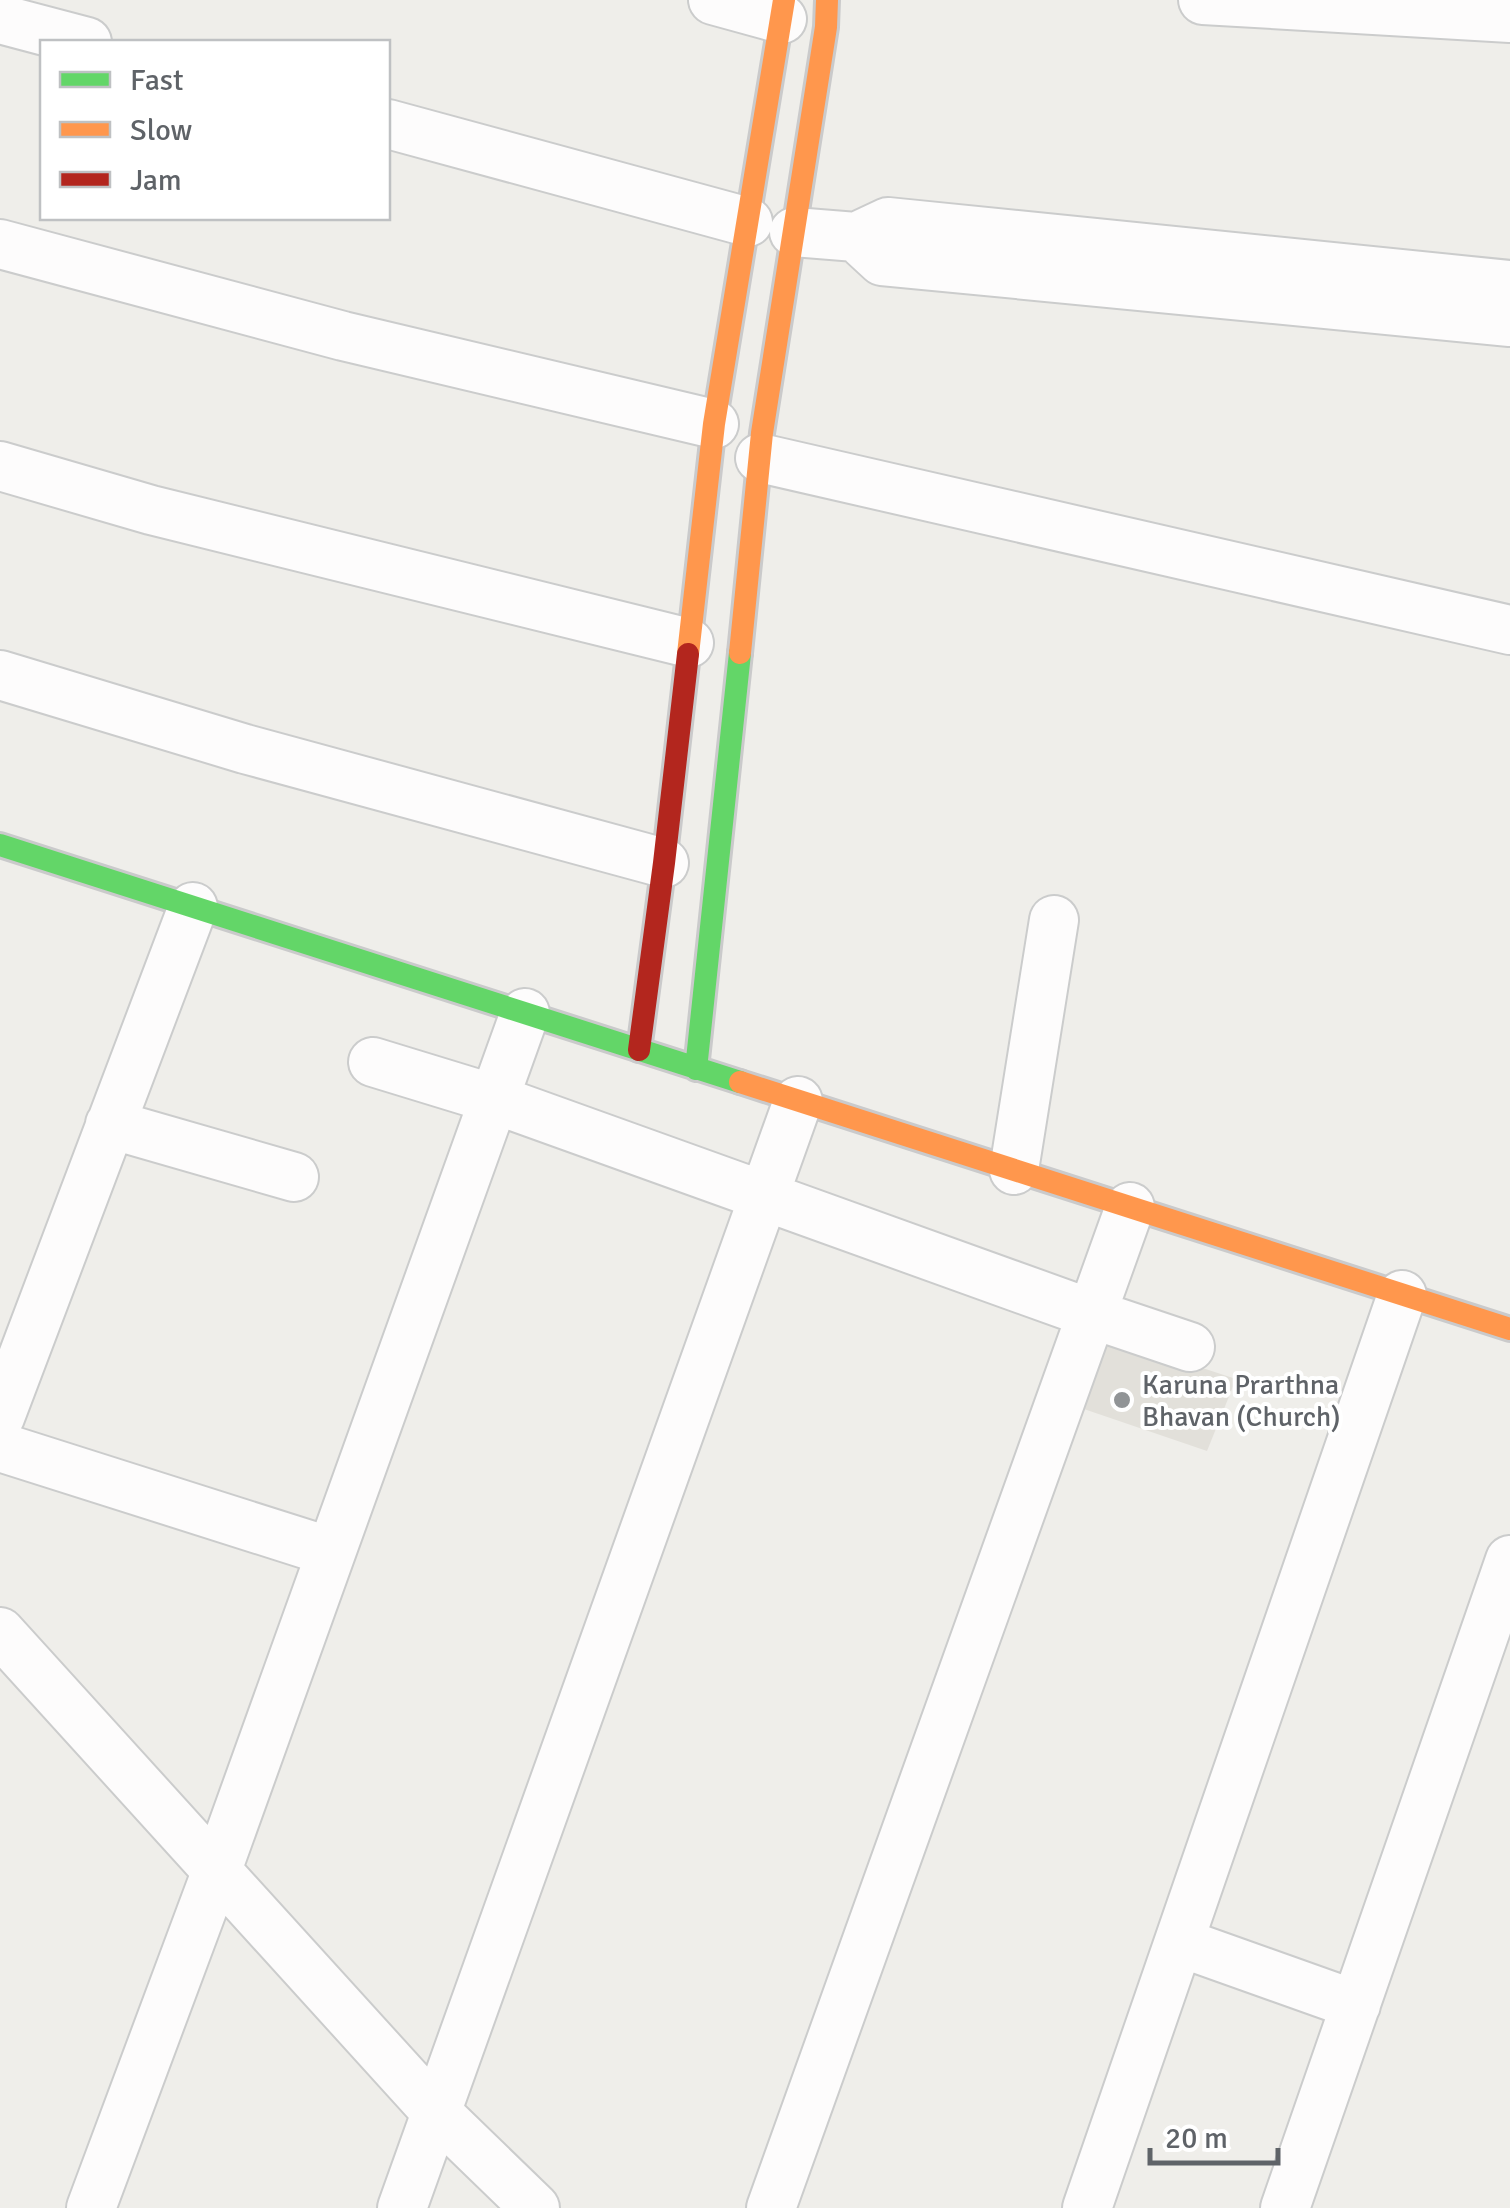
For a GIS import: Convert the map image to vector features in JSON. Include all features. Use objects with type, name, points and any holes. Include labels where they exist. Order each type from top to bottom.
[{"type":"street","points":[[713,0],[797,15],[827,0]]},
{"type":"street","points":[[1203,0],[1510,18]]},
{"type":"street","points":[[696,1068],[691,870],[715,650],[797,15]]},
{"type":"street","points":[[639,1050],[691,870],[715,650],[797,15]]},
{"type":"street","points":[[0,19],[79,40]]},
{"type":"street","points":[[390,125],[771,227],[856,237],[888,222],[1510,285]]},
{"type":"street","points":[[856,237],[882,261],[1510,322]]},
{"type":"street","points":[[0,244],[343,336],[1510,630]]},
{"type":"street","points":[[0,466],[151,510],[715,650]]},
{"type":"street","points":[[0,676],[245,749],[691,870]]},
{"type":"street","points":[[0,845],[1510,1329]]},
{"type":"street","points":[[0,1417],[192,907]]},
{"type":"street","points":[[1014,1170],[1054,920]]},
{"type":"street","points":[[91,2208],[525,1014]]},
{"type":"street","points":[[373,1062],[494,1099],[1190,1347]]},
{"type":"street","points":[[402,2208],[798,1101]]},
{"type":"street","points":[[110,1124],[294,1178]]},
{"type":"street","points":[[771,2208],[1130,1208]]},
{"type":"street","points":[[1087,2208],[1402,1295]]},
{"type":"street","points":[[0,1447],[331,1552]]},
{"type":"street","points":[[1285,2208],[1510,1560]]},
{"type":"street","points":[[0,1632],[436,2112],[535,2208]]},
{"type":"street","points":[[1178,1942],[1356,2005]]},
{"type":"shaded area","points":[[1105,1336],[1236,1379],[1207,1451],[1078,1407]]},
{"type":"traffic: fast","points":[[696,1069],[740,653]]},
{"type":"traffic: fast","points":[[0,845],[740,1082]]},
{"type":"traffic: slow","points":[[688,654],[714,424],[784,0]]},
{"type":"traffic: slow","points":[[740,653],[762,433],[826,27],[827,0]]},
{"type":"traffic: slow","points":[[740,1082],[1510,1329]]},
{"type":"traffic: jam","points":[[639,1050],[688,654]]},
{"type":"place","name":"Karuna Prarthna Bhavan (Church)","points":[[1122,1400]]}]
